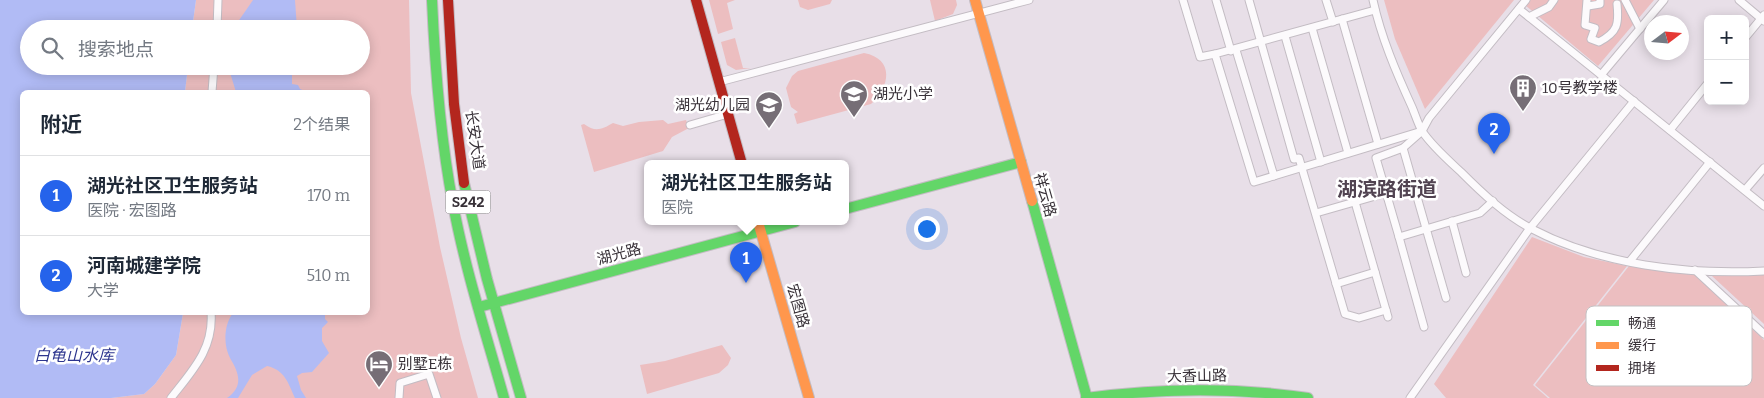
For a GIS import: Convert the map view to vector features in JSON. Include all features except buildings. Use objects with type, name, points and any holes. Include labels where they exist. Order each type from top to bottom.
[{"type":"main road","name":"S242","points":[[432,0],[439,116],[447,170],[478,307],[504,398]]},
{"type":"main road","name":"长安大道","points":[[448,0],[449,46],[459,144],[469,207],[493,303],[520,398]]},
{"type":"main road","points":[[696,0],[741,160]]},
{"type":"main road","name":"祥云路","points":[[975,0],[1086,398]]},
{"type":"main road","points":[[849,208],[1021,162]]},
{"type":"main road","name":"湖光路","points":[[478,307],[760,226]]},
{"type":"main road","name":"宏图路","points":[[760,226],[809,398]]},
{"type":"main road","name":"大香山路","points":[[1086,398],[1191,390],[1268,392],[1308,398]]},
{"type":"street","points":[[217,20],[218,0]]},
{"type":"street","points":[[719,82],[1029,0]]},
{"type":"street","points":[[1183,0],[1200,57],[1234,50],[1375,10]]},
{"type":"street","points":[[1216,0],[1274,176]]},
{"type":"street","points":[[1249,0],[1294,159],[1299,158],[1302,167],[1345,314],[1359,318],[1387,313],[1355,202]]},
{"type":"street","points":[[1326,0],[1333,22]]},
{"type":"street","points":[[1372,0],[1389,54],[1422,131],[1472,183],[1530,228],[1583,250],[1630,261],[1695,270],[1764,270]]},
{"type":"street","points":[[1424,327],[1376,158],[1404,148],[1422,131],[1428,118],[1526,0]]},
{"type":"street","points":[[1530,17],[1549,8],[1554,0]]},
{"type":"street","points":[[1600,0],[1600,4],[1587,3],[1585,25],[1595,28],[1591,39],[1599,42],[1611,36],[1616,27],[1618,1]]},
{"type":"street","points":[[1601,75],[1664,0]]},
{"type":"street","points":[[1739,0],[1763,18],[1749,34]]},
{"type":"street","points":[[1618,1],[1640,29]]},
{"type":"street","points":[[1519,9],[1764,206]]},
{"type":"street","points":[[1342,19],[1378,144]]},
{"type":"street","points":[[1312,28],[1348,154]]},
{"type":"street","points":[[1285,36],[1320,162]]},
{"type":"street","points":[[1215,54],[1254,182],[1422,131]]},
{"type":"street","points":[[212,90],[213,75]]},
{"type":"street","points":[[1670,130],[1704,88]]},
{"type":"street","points":[[1410,398],[1530,228],[1634,102]]},
{"type":"street","points":[[690,125],[728,114]]},
{"type":"street","points":[[1404,148],[1446,298]]},
{"type":"street","points":[[1630,261],[1710,162]]},
{"type":"street","points":[[1745,190],[1764,168]]},
{"type":"street","points":[[1316,213],[1386,193]]},
{"type":"street","points":[[1399,237],[1480,213],[1493,201]]},
{"type":"street","points":[[1452,221],[1466,272]]},
{"type":"street","points":[[1695,270],[1734,306]]},
{"type":"street","points":[[1336,284],[1375,272]]},
{"type":"street","points":[[172,398],[200,362],[208,346],[211,331],[211,315]]},
{"type":"street","points":[[1752,323],[1764,334]]},
{"type":"street","points":[[399,398],[400,383],[429,374],[437,398]]},
{"type":"shaded area","points":[[196,0],[409,0],[411,93],[440,247],[461,338],[478,398],[111,398],[144,394],[155,384],[176,355],[183,315],[370,315],[370,90],[185,90],[187,75],[370,75],[370,20],[193,20]]},
{"type":"shaded area","points":[[709,0],[735,0],[727,3],[733,29],[718,34]]},
{"type":"shaded area","points":[[798,0],[832,0],[830,4],[808,10],[800,7]]},
{"type":"shaded area","points":[[930,0],[956,0],[957,5],[953,14],[935,21]]},
{"type":"shaded area","points":[[1384,0],[1514,0],[1425,109],[1395,39]]},
{"type":"shaded area","points":[[1529,0],[1654,0],[1598,66],[1525,5]]},
{"type":"shaded area","points":[[735,38],[743,68],[751,68],[736,70],[727,65],[721,42]]},
{"type":"shaded area","points":[[864,53],[874,56],[881,61],[885,67],[886,74],[882,90],[871,104],[797,124],[794,114],[798,112],[791,107],[786,88],[792,76],[798,71]]},
{"type":"shaded area","points":[[663,120],[668,124],[686,120],[689,128],[672,137],[663,151],[594,172],[581,125],[584,124],[598,129],[613,123],[623,126],[639,122]]},
{"type":"shaded area","points":[[1532,237],[1584,257],[1627,266],[1595,306],[1586,306],[1586,318],[1533,385],[1548,398],[1446,398],[1434,384]]},
{"type":"shaded area","points":[[1629,266],[1695,275],[1728,306],[1597,306]]},
{"type":"shaded area","points":[[1764,275],[1764,324],[1752,313],[1752,306],[1744,306],[1712,276]]},
{"type":"shaded area","points":[[1586,320],[1586,386],[1752,386],[1752,329],[1764,340],[1764,398],[1550,398],[1535,385]]},
{"type":"shaded area","points":[[722,345],[731,358],[728,365],[719,373],[647,394],[640,365],[665,361]]},
{"type":"water","name":"白龟山水库","points":[[0,0],[196,0],[193,20],[20,20],[20,75],[187,75],[185,90],[20,90],[20,315],[183,315],[176,355],[155,384],[144,394],[111,398],[0,398]]},
{"type":"water","points":[[253,0],[295,0],[296,20],[239,20]]},
{"type":"water","points":[[231,75],[292,75],[292,84],[298,85],[302,90],[235,90]]},
{"type":"water","points":[[232,315],[325,315],[325,319],[328,322],[322,328],[322,341],[329,353],[312,372],[302,373],[297,376],[301,390],[306,398],[295,398],[282,374],[267,366],[252,375],[238,398],[227,398],[236,389],[238,384],[236,369],[226,347],[226,329]]},
{"type":"traffic: fast","points":[[432,0],[439,102],[453,204],[470,277],[504,398]]},
{"type":"traffic: fast","points":[[849,208],[1021,162]]},
{"type":"traffic: fast","points":[[464,183],[487,279],[521,398]]},
{"type":"traffic: fast","points":[[1032,201],[1087,398]]},
{"type":"traffic: fast","points":[[479,307],[784,225]]},
{"type":"traffic: fast","points":[[1086,398],[1142,392],[1197,390],[1253,392],[1308,398]]},
{"type":"traffic: slow","points":[[975,0],[1032,201]]},
{"type":"traffic: slow","points":[[759,225],[809,398]]},
{"type":"traffic: jam","points":[[448,0],[454,104],[464,183]]},
{"type":"traffic: jam","points":[[696,0],[741,160]]},
{"type":"place","name":"10号教学楼","points":[[1523,112]]},
{"type":"place","name":"湖光小学","points":[[854,118]]},
{"type":"place","name":"湖光幼儿园","points":[[769,129]]},
{"type":"place","name":"河南城建学院","points":[[1494,154]]},
{"type":"place","name":"湖光社区卫生服务站","points":[[746,283]]},
{"type":"place","name":"别墅E栋","points":[[379,388]]},
{"type":"district","name":"湖滨路街道","points":[[1387,189]]}]
